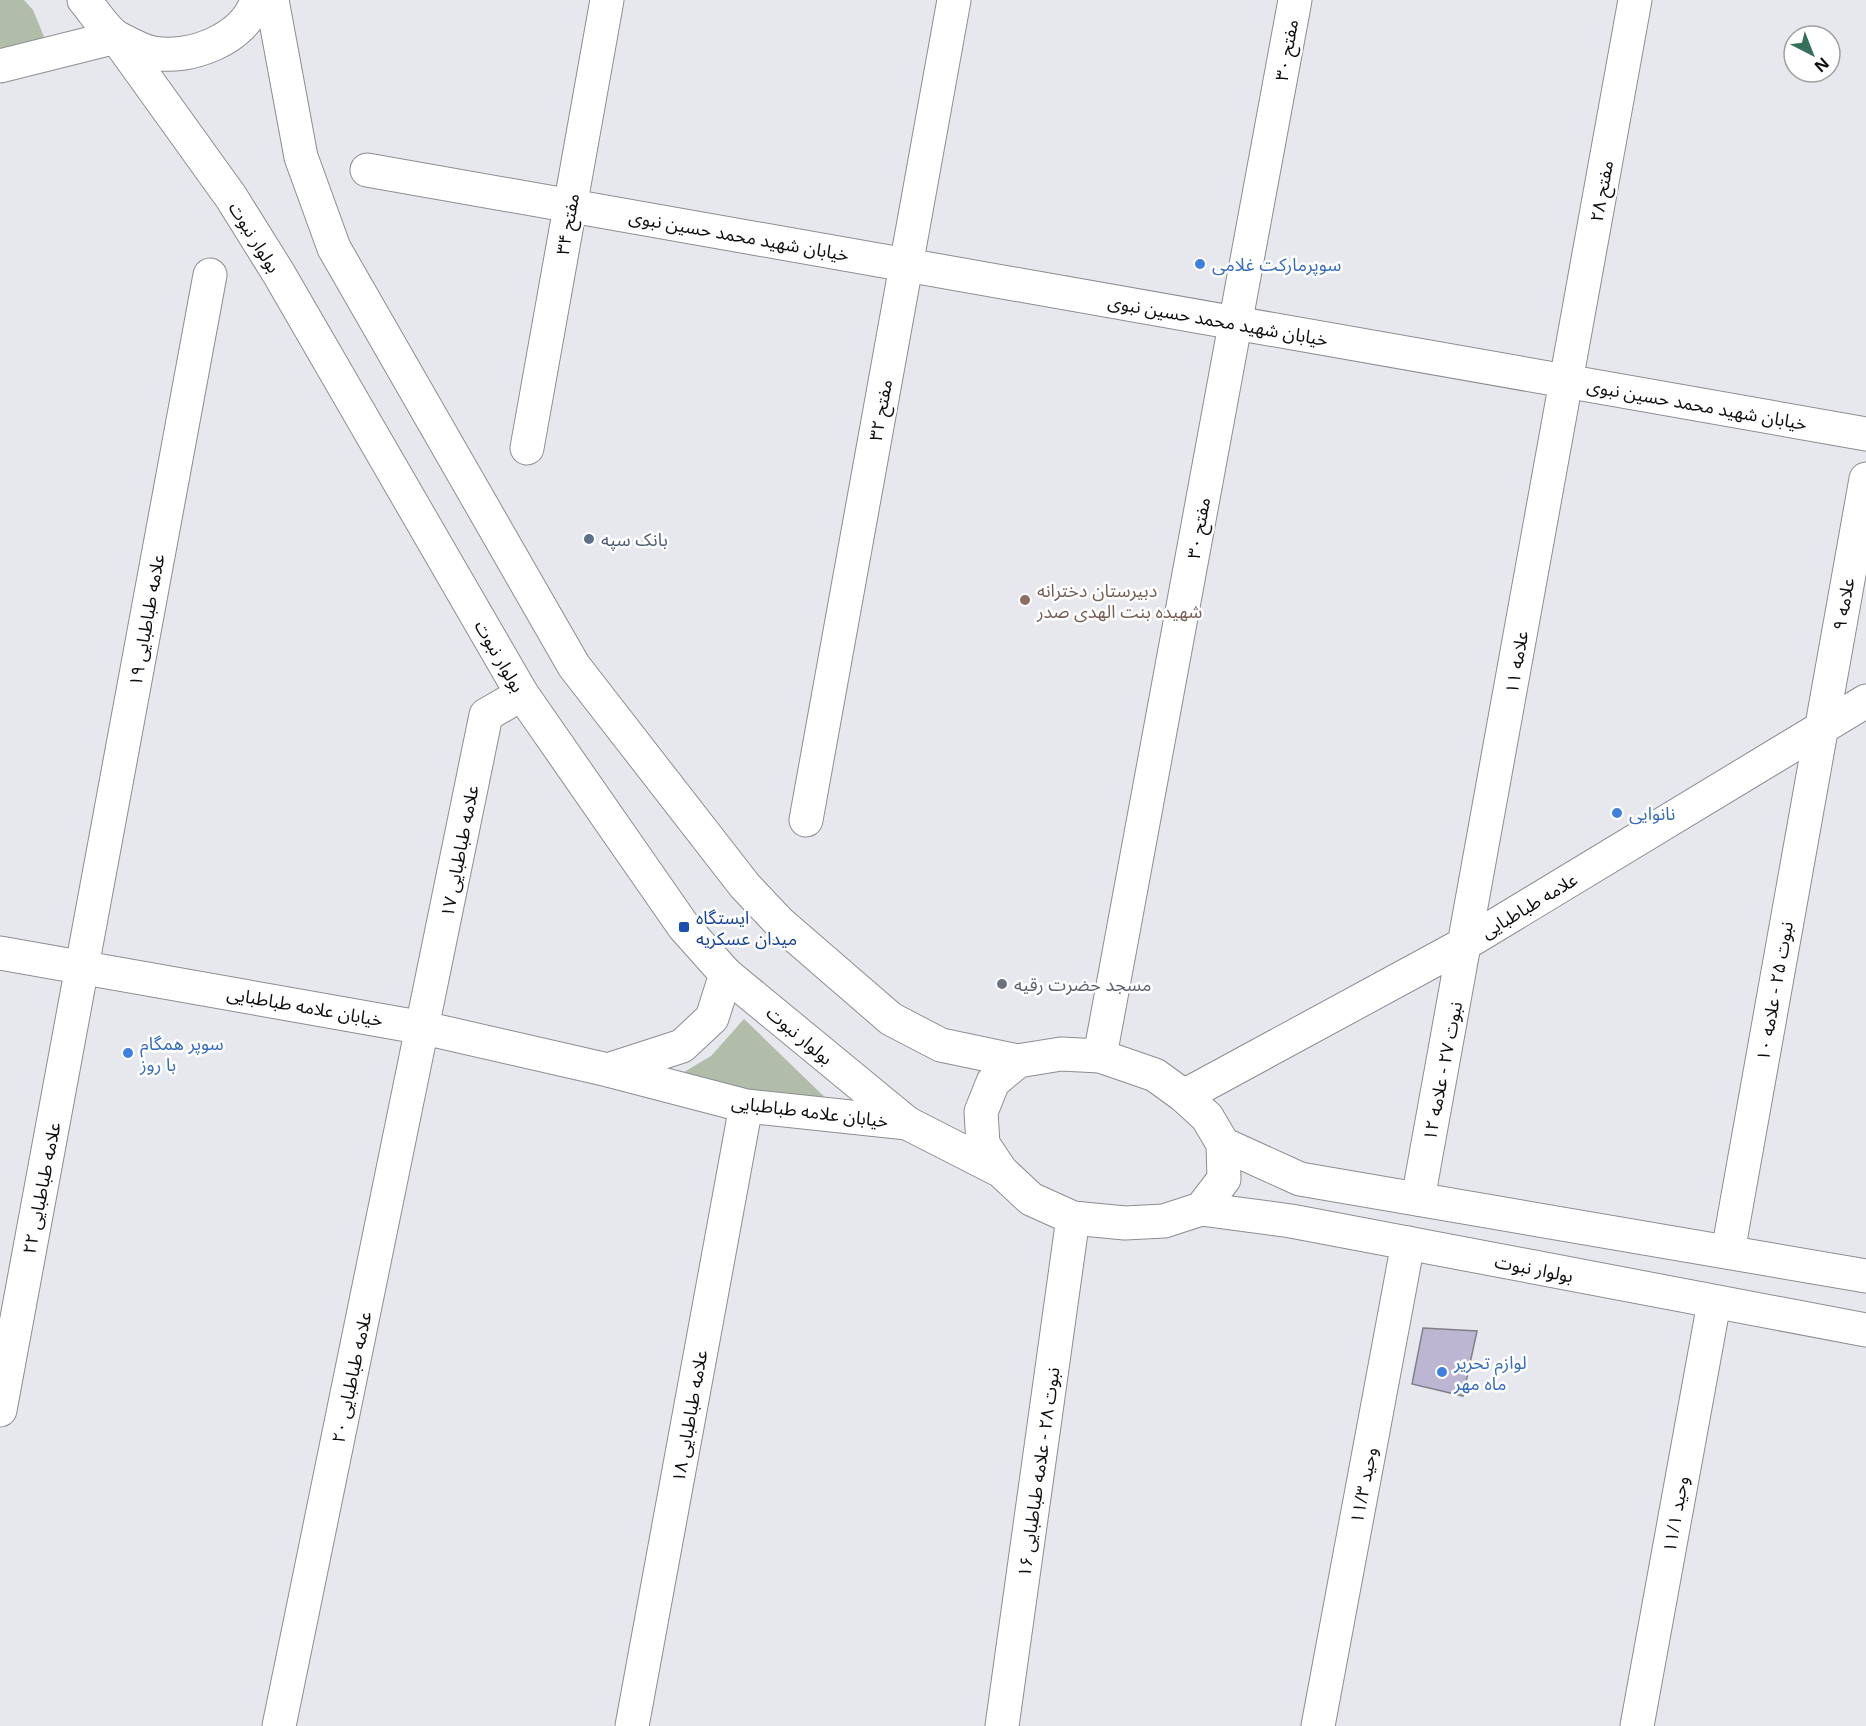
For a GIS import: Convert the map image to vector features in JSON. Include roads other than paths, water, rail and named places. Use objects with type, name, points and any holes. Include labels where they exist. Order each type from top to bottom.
[{"type":"street","name":"بولوار نبوت","points":[[84,0],[116,37],[231,197],[279,274],[522,694],[684,927],[726,974],[907,1123],[1000,1171]]},
{"type":"street","points":[[0,66],[116,37],[152,53],[191,53],[228,37],[255,8],[257,0]]},
{"type":"street","points":[[272,0],[301,157],[334,248],[574,666],[746,886],[780,923],[891,1019],[941,1046],[1018,1061],[1061,1054],[1100,1056],[1155,1075],[1184,1096],[1207,1117],[1223,1144],[1224,1179],[1201,1209],[1164,1221],[1125,1223],[1073,1218],[1031,1199],[1000,1171],[984,1144],[981,1112],[993,1082],[1018,1061]]},
{"type":"street","name":"مفتح ۳۴","points":[[526,448],[607,0]]},
{"type":"street","name":"مفتح ۳۲","points":[[806,820],[954,0]]},
{"type":"street","name":"مفتح ۳۰","points":[[1100,1056],[1295,0]]},
{"type":"street","name":"مفتح ۲۸","points":[[1566,381],[1635,0]]},
{"type":"street","name":"خیابان شهید محمد حسین نبوی","points":[[367,170],[1866,434]]},
{"type":"street","name":"علامه طباطبایی ۱۹","points":[[82,966],[210,275]]},
{"type":"street","name":"علامه ۱۱","points":[[1466,944],[1566,381]]},
{"type":"street","name":"علامه ۹","points":[[1820,729],[1866,479]]},
{"type":"street","name":"علامه طباطبایی ۱۷","points":[[424,1028],[486,715],[522,694]]},
{"type":"street","name":"علامه طباطبایی","points":[[1184,1096],[1466,944],[1866,701]]},
{"type":"street","name":"نبوت ۲۵ - علامه ۱۰","points":[[1728,1252],[1820,729]]},
{"type":"street","name":"نبوت ۲۷ - علامه ۱۲","points":[[1418,1199],[1466,944]]},
{"type":"street","name":"خیابان علامه طباطبایی","points":[[0,953],[424,1028],[608,1070],[747,1106],[907,1123]]},
{"type":"street","name":"علامه طباطبایی ۲۲","points":[[0,1410],[82,966]]},
{"type":"street","points":[[608,1070],[682,1047],[712,1018],[726,974]]},
{"type":"street","name":"علامه طباطبایی ۲۰","points":[[279,1726],[424,1028]]},
{"type":"street","name":"علامه طباطبایی ۱۸","points":[[632,1726],[747,1106]]},
{"type":"street","points":[[1223,1144],[1300,1179],[1866,1276]]},
{"type":"street","name":"بولوار نبوت","points":[[1201,1209],[1291,1221],[1866,1330]]},
{"type":"street","name":"نبوت ۲۸ - علامه طباطبایی ۱۶","points":[[1002,1726],[1073,1218]]},
{"type":"street","name":"وحید ۱۱/۳","points":[[1318,1726],[1408,1243]]},
{"type":"street","name":"وحید ۱۱/۱","points":[[1637,1726],[1714,1303]]},
{"type":"place","name":"سوپرمارکت غلامی","points":[[1200,264]]},
{"type":"place","name":"بانک سپه","points":[[589,539]]},
{"type":"place","name":"دبیرستان دخترانه شهیده بنت الهدی صدر","points":[[1025,600]]},
{"type":"place","name":"نانوایی","points":[[1617,813]]},
{"type":"place","name":"ایستگاه میدان عسکریه","points":[[684,927]]},
{"type":"place","name":"مسجد حضرت رقیه","points":[[1002,984]]},
{"type":"place","name":"سوپر همگام با روز","points":[[128,1053]]},
{"type":"place","name":"لوازم تحریر ماه مهر","points":[[1442,1372]]}]
